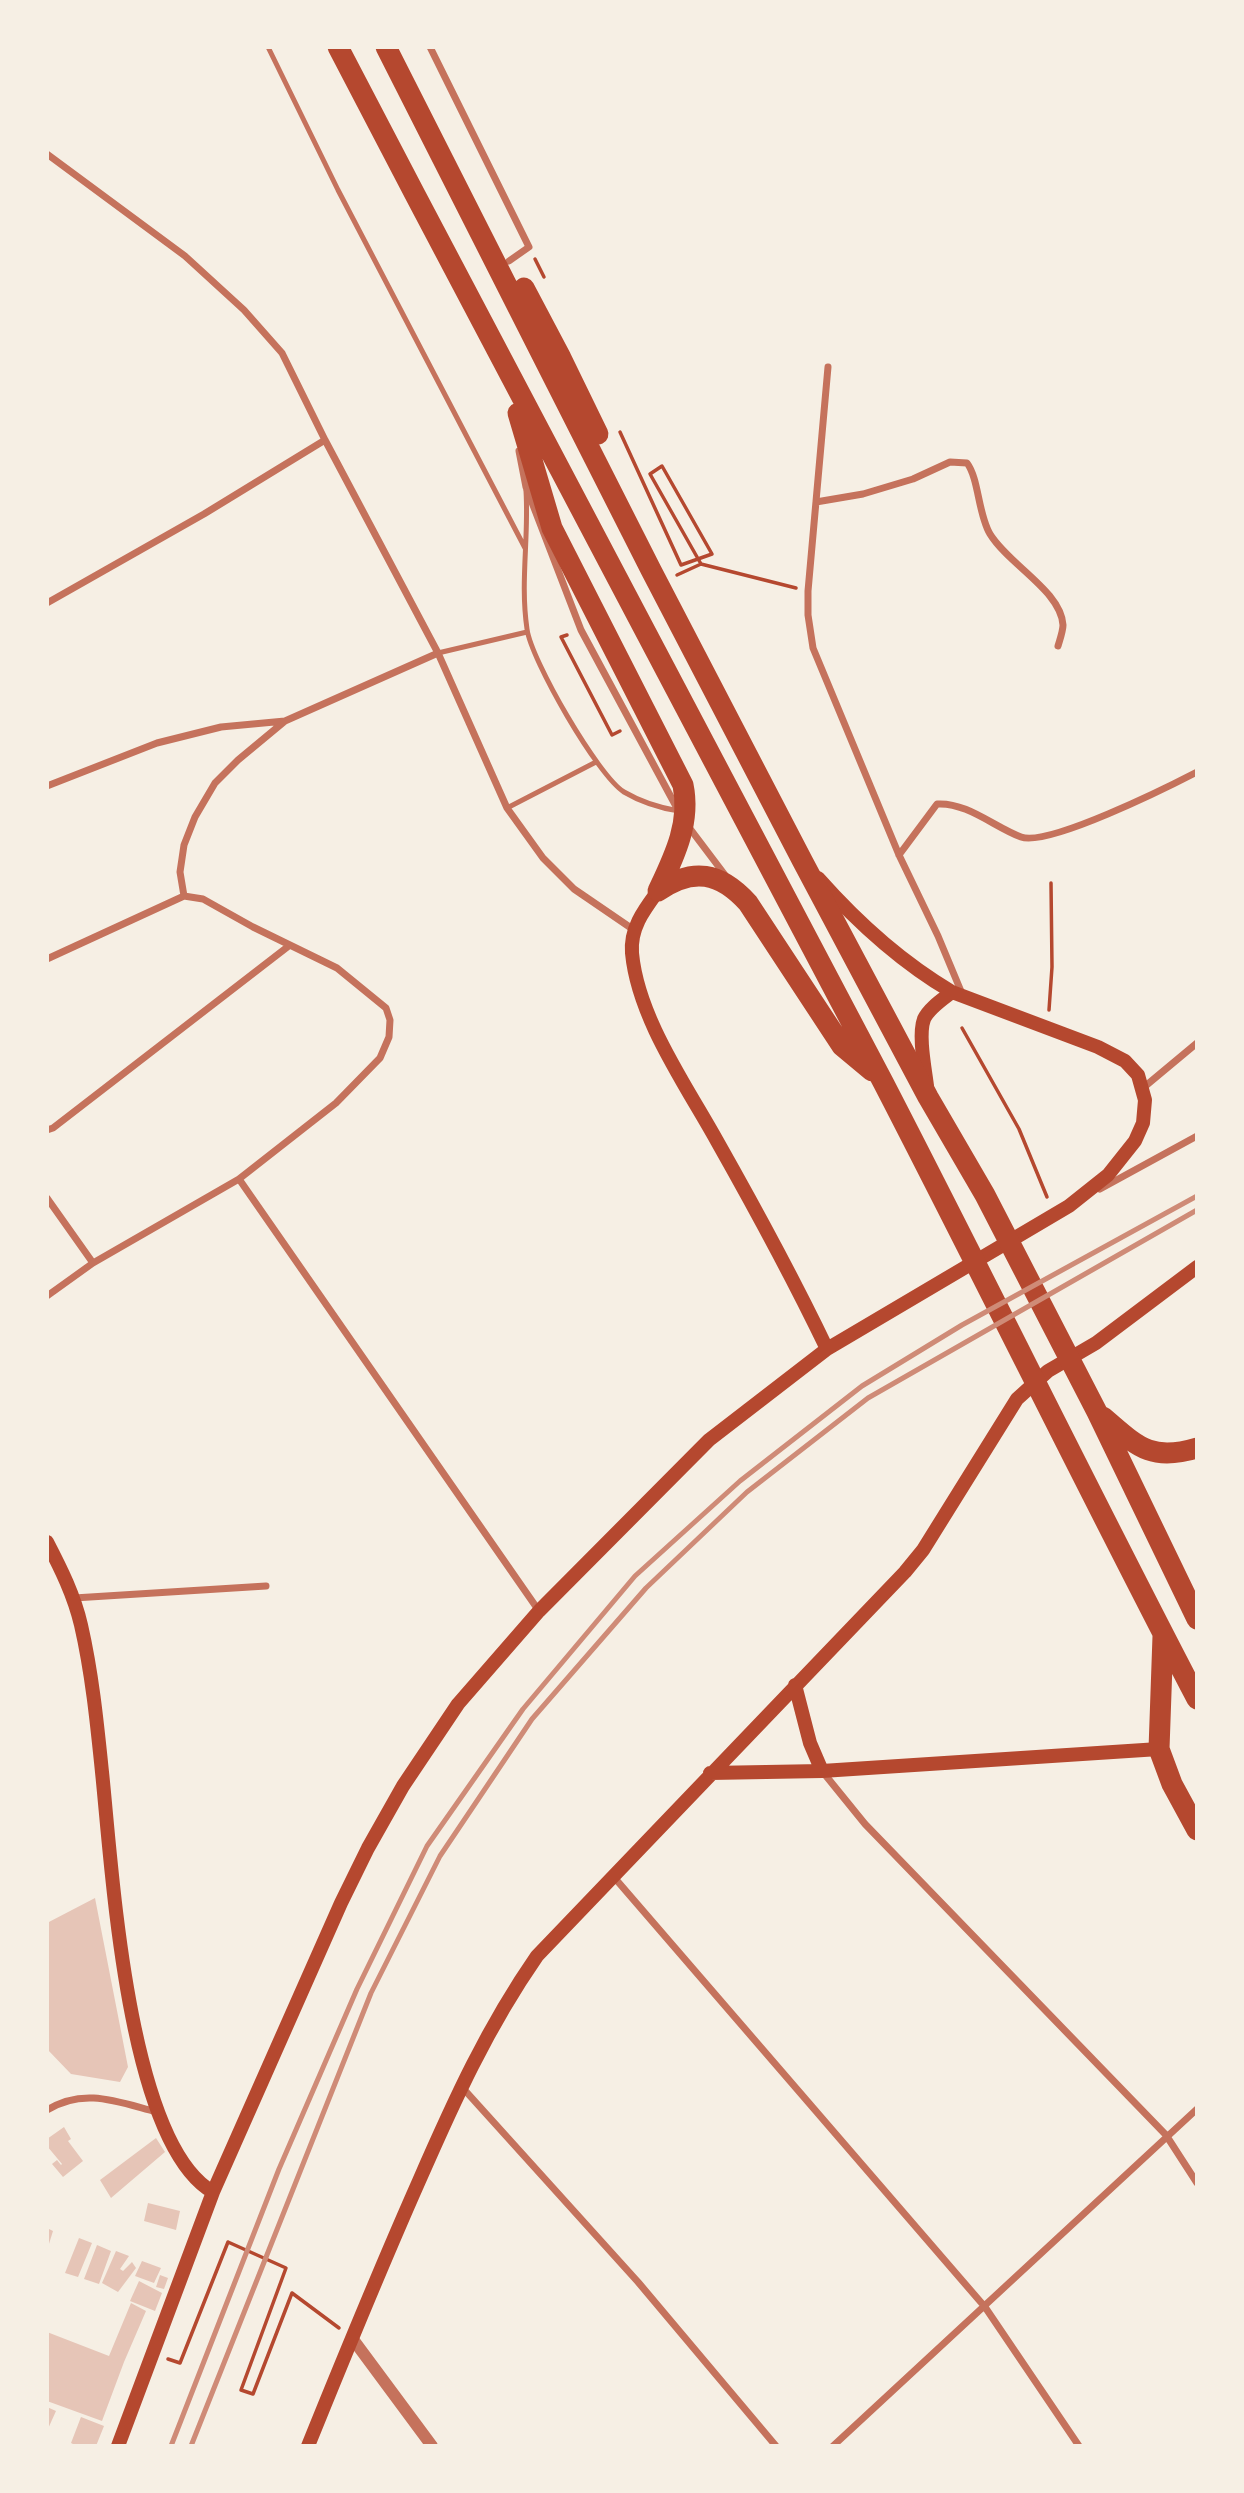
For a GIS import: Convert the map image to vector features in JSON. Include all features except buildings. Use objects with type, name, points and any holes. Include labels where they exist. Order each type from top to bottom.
[{"type":"highway","points":[[338,47],[506,371],[687,708],[881,1079],[1197,1699]]},
{"type":"highway","points":[[386,47],[651,570],[803,862],[928,1097],[985,1195],[1093,1405],[1197,1619]]},
{"type":"highway","points":[[399,47],[561,358],[631,504],[651,570]]},
{"type":"highway","points":[[506,371],[552,528],[683,785],[686,799],[681,839],[658,891]]},
{"type":"highway","points":[[658,891],[675,879],[686,877],[712,877],[733,887],[748,903],[842,1046],[881,1079]]},
{"type":"highway","points":[[1093,1405],[1135,1445],[1159,1454],[1178,1454],[1197,1448]]},
{"type":"highway","points":[[1163,1634],[1158,1749],[1172,1784],[1197,1830]]},
{"type":"main road","points":[[118,2446],[214,2192],[314,1962],[368,1848],[403,1786],[458,1704],[539,1611],[709,1440],[827,1349],[1069,1206],[1108,1175],[1130,1149],[1143,1123],[1143,1088],[1138,1075],[1125,1061],[1098,1047],[958,994],[931,980],[891,950],[803,862]]},
{"type":"main road","points":[[658,891],[634,930],[632,950],[637,984],[657,1034],[789,1269],[827,1349]]},
{"type":"main road","points":[[928,1097],[923,1020],[938,1003],[958,994]]},
{"type":"main road","points":[[307,2446],[461,2086],[499,2013],[537,1956],[914,1561],[1017,1399],[1048,1371],[1096,1343],[1197,1267]]},
{"type":"main road","points":[[47,1542],[74,1598],[86,1650],[117,1920],[140,2051],[157,2112],[172,2146],[191,2176],[214,2192]]},
{"type":"main road","points":[[794,1685],[810,1744],[822,1772]]},
{"type":"main road","points":[[710,1773],[822,1772],[1158,1749]]},
{"type":"street","points":[[430,47],[529,247],[509,261]]},
{"type":"street","points":[[47,154],[186,256],[244,310],[282,354],[324,440],[438,653],[507,808],[543,858],[574,889],[634,930]]},
{"type":"street","points":[[828,367],[808,591],[813,648],[899,855],[938,936],[958,994]]},
{"type":"street","points":[[506,371],[510,397]]},
{"type":"street","points":[[513,410],[526,487],[581,630],[682,816],[733,887]]},
{"type":"street","points":[[47,603],[204,514],[324,440]]},
{"type":"street","points":[[816,502],[863,494],[914,479],[950,462],[967,463],[990,534],[1008,556],[1048,592],[1058,605],[1063,626],[1058,646]]},
{"type":"street","points":[[184,896],[180,872],[184,845],[195,817],[215,783],[238,760],[285,721],[438,653]]},
{"type":"street","points":[[47,786],[157,743],[221,727],[285,721]]},
{"type":"street","points":[[899,855],[937,804],[957,807],[1024,839],[1062,832],[1130,805],[1197,772]]},
{"type":"street","points":[[47,959],[184,896],[203,899],[337,968],[386,1008],[390,1020],[389,1037],[380,1058],[336,1102],[239,1179],[93,1263],[47,1296]]},
{"type":"street","points":[[47,1130],[290,945]]},
{"type":"street","points":[[1143,1088],[1197,1042]]},
{"type":"street","points":[[1069,1206],[1197,1136]]},
{"type":"street","points":[[239,1179],[539,1611]]},
{"type":"street","points":[[47,1198],[93,1263]]},
{"type":"street","points":[[74,1598],[115,1598],[266,1586]]},
{"type":"street","points":[[822,1772],[865,1824],[1166,2135],[1197,2183]]},
{"type":"street","points":[[613,1875],[985,2307],[1079,2446]]},
{"type":"street","points":[[461,2086],[638,2282],[776,2446]]},
{"type":"street","points":[[47,2110],[60,2102],[85,2096],[113,2100],[157,2112]]},
{"type":"street","points":[[832,2446],[1197,2109]]},
{"type":"street","points":[[352,2338],[432,2446]]},
{"type":"lane","points":[[268,47],[338,190],[525,548]]},
{"type":"lane","points":[[526,487],[523,587],[527,632],[542,667],[576,730],[604,774],[623,791],[682,816]]},
{"type":"lane","points":[[438,653],[527,632]]},
{"type":"lane","points":[[507,808],[596,762]]},
{"type":"path","points":[[701,564],[650,474],[662,466],[712,554]]},
{"type":"path","points":[[1048,1029],[1052,967],[1051,883]]},
{"type":"path","points":[[962,1028],[1019,1129],[1054,1214]]},
{"type":"path","points":[[168,2359],[180,2363],[228,2242],[286,2268],[241,2390],[253,2393],[292,2293],[352,2338]]},
{"type":"railway","points":[[171,2446],[279,2169],[357,1989],[427,1846],[523,1709],[635,1576],[740,1481],[862,1386],[962,1325],[1197,1196]]},
{"type":"railway","points":[[191,2446],[371,1993],[440,1856],[532,1719],[646,1588],[747,1492],[868,1398],[1197,1210]]}]
